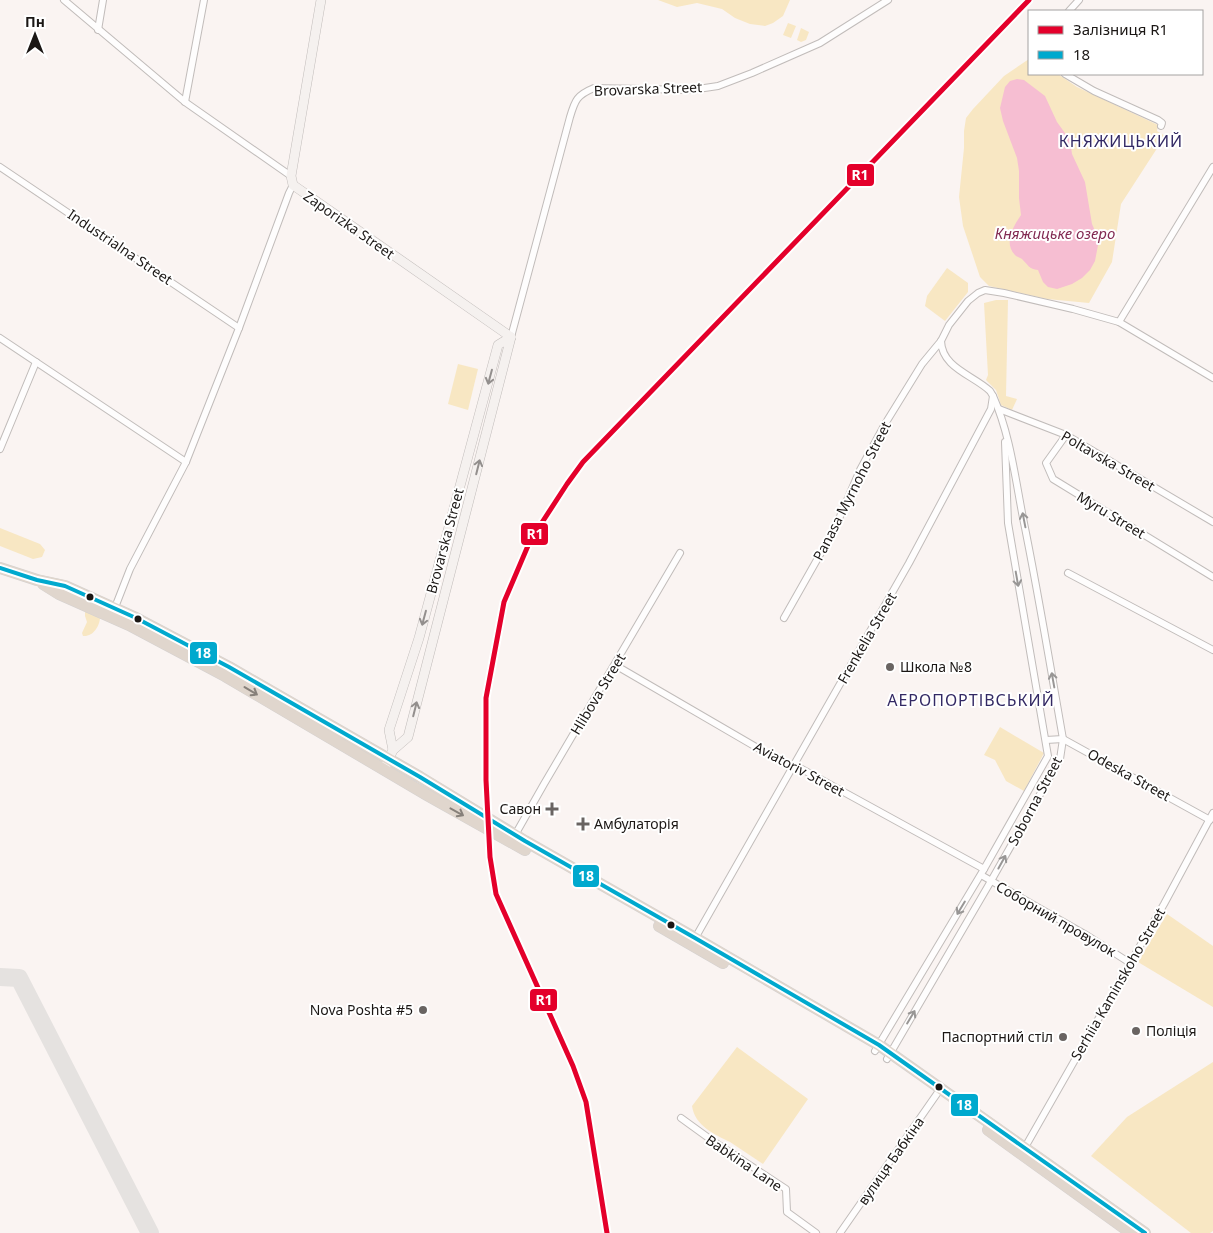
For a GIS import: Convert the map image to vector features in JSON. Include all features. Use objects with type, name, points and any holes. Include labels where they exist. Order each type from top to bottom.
[{"type":"highway","points":[[0,568],[65,586],[113,612],[229,667],[693,941]]},
{"type":"highway","points":[[389,760],[877,1048],[1023,1151],[1145,1233]]},
{"type":"highway","points":[[1023,1151],[1131,1233]]},
{"type":"street","points":[[64,0],[185,102],[291,176]]},
{"type":"street","points":[[98,30],[103,0]]},
{"type":"street","points":[[185,102],[204,0]]},
{"type":"street","name":"Zaporizka Street","points":[[321,0],[291,176],[293,185],[511,336]]},
{"type":"street","name":"Brovarska Street","points":[[389,760],[408,738],[511,336],[574,102],[580,94],[594,88],[691,90],[718,86],[820,43],[888,0]]},
{"type":"street","points":[[1070,10],[1079,0]]},
{"type":"street","points":[[1067,75],[1094,91],[1158,120],[1162,123],[1162,126]]},
{"type":"street","name":"Industrialna Street","points":[[0,167],[239,328]]},
{"type":"street","points":[[1119,322],[1213,167]]},
{"type":"street","points":[[113,612],[130,570],[186,462],[293,185]]},
{"type":"street","name":"Panasa Myrnoho Street","points":[[784,618],[835,528],[860,470],[884,424],[922,364],[941,341],[944,332],[963,306],[978,293],[985,290],[1073,309],[1119,322],[1213,378]]},
{"type":"street","name":"Brovarska Street","points":[[389,760],[389,730],[419,638],[498,345],[511,336]]},
{"type":"street","points":[[0,338],[186,462]]},
{"type":"street","points":[[941,341],[941,350],[946,359],[984,386],[993,396]]},
{"type":"street","points":[[0,449],[36,362]]},
{"type":"street","name":"Soborna Street","points":[[889,1056],[991,882],[1060,759],[1063,739],[1039,600],[1004,426],[993,396]]},
{"type":"street","name":"Frenkelia Street","points":[[693,941],[909,563],[983,425],[991,409],[993,396]]},
{"type":"street","name":"Poltavska Street","points":[[999,409],[1066,435],[1213,522]]},
{"type":"street","name":"Soborna Street","points":[[877,1048],[983,872],[1048,756],[1008,523],[1004,426]]},
{"type":"street","name":"Myru Street","points":[[1066,435],[1046,463],[1053,479],[1213,577]]},
{"type":"street","name":"Hlibova Street","points":[[515,835],[680,553]]},
{"type":"street","points":[[1068,573],[1213,650]]},
{"type":"street","name":"Aviatoriv Street","points":[[615,665],[792,768],[800,768],[983,872]]},
{"type":"street","points":[[1046,740],[1063,739]]},
{"type":"street","name":"Odeska Street","points":[[1063,739],[1212,816]]},
{"type":"street","name":"Serhiia Kaminskoho Street","points":[[1023,1151],[1212,816]]},
{"type":"street","name":"Соборний провулок","points":[[983,872],[991,882],[1088,936],[1130,963]]},
{"type":"street","name":"вулиця Бабкіна","points":[[840,1233],[939,1091]]},
{"type":"street","name":"Babkina Lane","points":[[681,1118],[786,1189],[788,1212],[816,1233]]},
{"type":"shaded area","points":[[658,0],[790,0],[783,16],[765,26],[750,24],[735,18],[722,9],[697,3],[677,7]]},
{"type":"shaded area","points":[[788,23],[796,26],[791,38],[783,35]]},
{"type":"shaded area","points":[[801,28],[809,32],[806,40],[801,42],[797,40]]},
{"type":"shaded area","points":[[1028,60],[1028,75],[1059,75],[1077,87],[1158,125],[1157,131],[1165,136],[1121,204],[1112,262],[1089,303],[1047,299],[989,286],[980,277],[963,226],[959,197],[964,131],[966,118],[1004,76]]},
{"type":"shaded area","points":[[947,268],[968,283],[968,292],[945,321],[925,306],[927,296]]},
{"type":"shaded area","points":[[1008,300],[1006,396],[1017,399],[1012,410],[1001,405],[996,390],[986,380],[988,375],[984,303]]},
{"type":"shaded area","points":[[458,364],[478,369],[468,410],[448,404]]},
{"type":"shaded area","points":[[0,528],[40,544],[45,550],[42,557],[33,559],[0,546]]},
{"type":"shaded area","points":[[85,610],[100,617],[99,624],[93,633],[83,636],[82,633],[87,622]]},
{"type":"shaded area","points":[[1000,727],[1044,753],[1024,791],[1006,781],[995,760],[984,755]]},
{"type":"shaded area","points":[[1167,914],[1213,946],[1213,1007],[1138,962]]},
{"type":"shaded area","points":[[737,1047],[808,1099],[763,1164],[701,1124],[692,1106]]},
{"type":"shaded area","points":[[1213,1062],[1213,1231],[1210,1233],[1191,1233],[1091,1156],[1127,1117]]},
{"type":"water","name":"Княжицьке озеро","points":[[1024,80],[1045,96],[1057,122],[1070,140],[1072,154],[1085,182],[1092,224],[1099,240],[1095,261],[1090,270],[1072,284],[1057,289],[1048,287],[1043,282],[1038,270],[1031,268],[1016,256],[1010,245],[1011,234],[1021,215],[1019,171],[1017,158],[1000,108],[1005,87],[1010,81]]},
{"type":"taxiway","points":[[0,977],[19,978],[150,1233]]},
{"type":"rail line","name":"R1","points":[[607,1233],[586,1102],[573,1066],[496,894],[490,857],[486,780],[486,698],[504,602],[530,541],[583,462],[1029,0]]},
{"type":"transit line","name":"18","points":[[0,568],[37,580],[65,586],[136,618],[229,667],[420,777],[525,841],[879,1045],[1145,1233]]},
{"type":"place","name":"Школа №8","points":[[890,667]]},
{"type":"place","name":"Савон","points":[[552,809]]},
{"type":"place","name":"Амбулаторія","points":[[583,824]]},
{"type":"place","name":"Nova Poshta #5","points":[[423,1010]]},
{"type":"place","name":"Поліція","points":[[1136,1031]]},
{"type":"place","name":"Паспортний стіл","points":[[1063,1037]]},
{"type":"district","name":"КНЯЖИЦЬКИЙ","points":[[1121,141]]},
{"type":"district","name":"АЕРОПОРТІВСЬКИЙ","points":[[971,700]]}]
